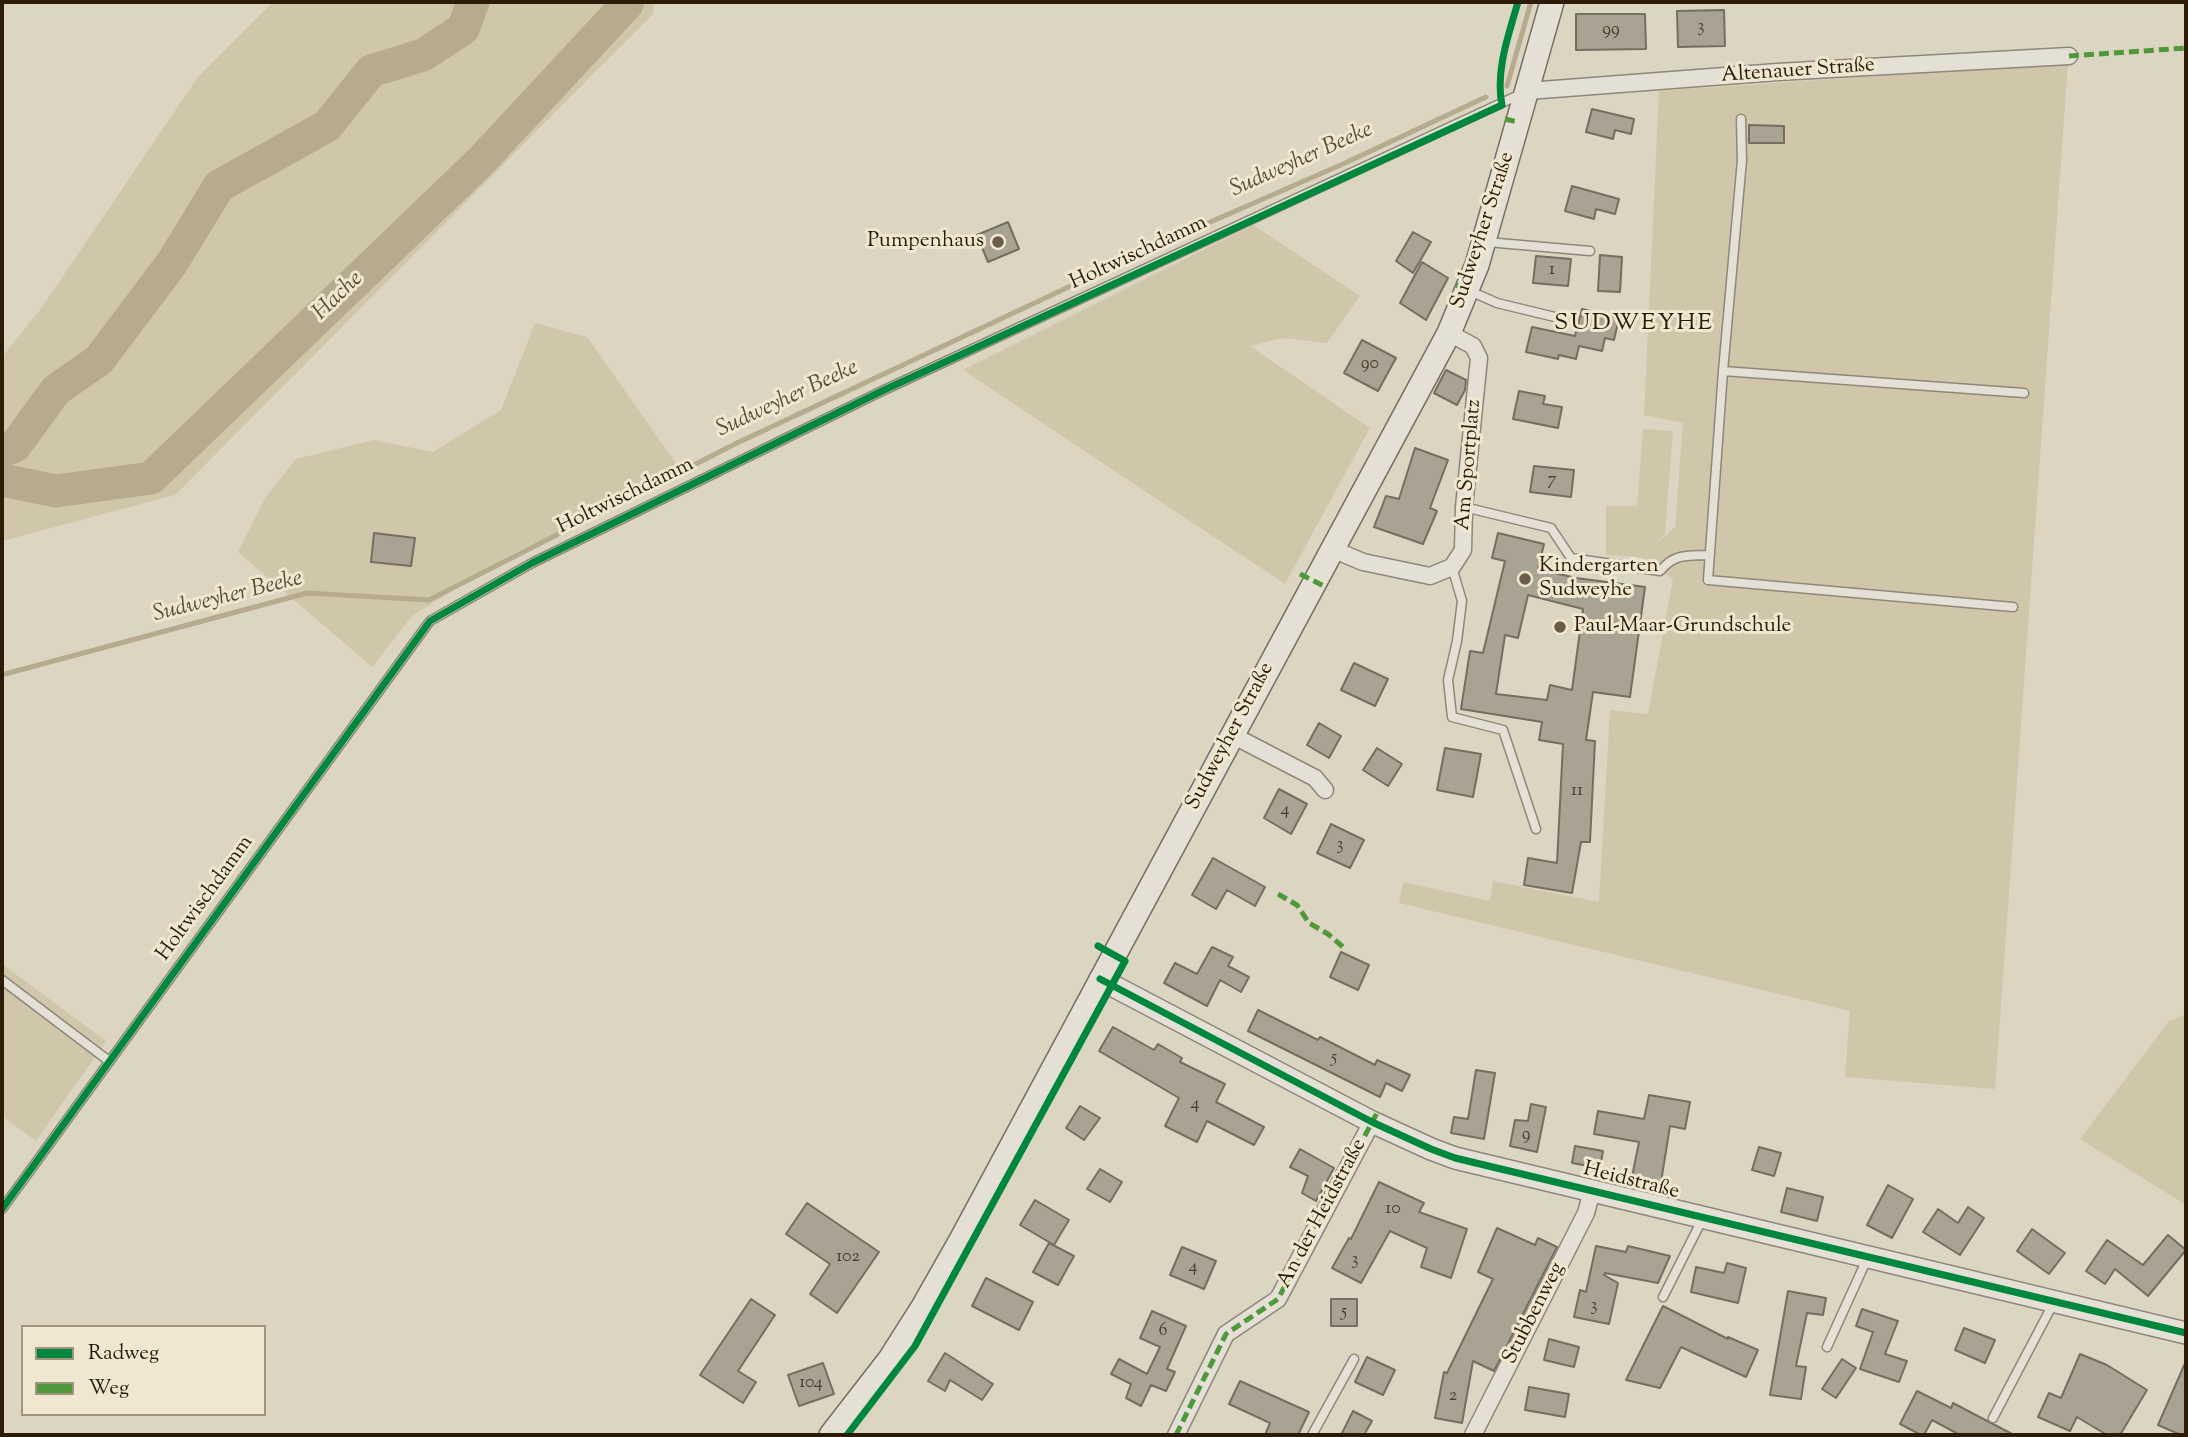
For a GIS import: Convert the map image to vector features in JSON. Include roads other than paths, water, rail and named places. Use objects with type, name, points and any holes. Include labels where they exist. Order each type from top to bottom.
[{"type":"main road","name":"Sudweyher Straße","points":[[831,1435],[890,1359],[961,1240],[1449,333],[1484,242],[1552,2]]},
{"type":"street","name":"Altenauer Straße","points":[[1528,91],[1777,72],[2069,56]]},
{"type":"street","name":"Am Sportplatz","points":[[1449,333],[1473,346],[1479,358],[1464,507],[1463,550],[1452,567]]},
{"type":"street","points":[[1332,549],[1363,562],[1430,576],[1452,567]]},
{"type":"street","points":[[1231,735],[1315,778],[1325,790]]},
{"type":"street","name":"Heidstraße","points":[[1100,979],[1372,1122],[1455,1158],[2186,1333]]},
{"type":"street","name":"An der Heidstraße","points":[[1176,1435],[1226,1334],[1278,1299],[1372,1122]]},
{"type":"street","name":"Stubbenweg","points":[[1473,1435],[1586,1213],[1592,1191]]},
{"type":"lane","name":"Holtwischdamm","points":[[2,1209],[430,621],[532,563],[882,391],[1528,91]]},
{"type":"lane","points":[[1741,118],[1742,160],[1723,371],[1709,580],[2013,607]]},
{"type":"lane","points":[[1484,242],[1590,251]]},
{"type":"lane","points":[[1467,290],[1497,303],[1563,319]]},
{"type":"lane","points":[[1723,371],[2024,393]]},
{"type":"lane","points":[[1464,507],[1551,528],[1571,558],[1660,571],[1670,560],[1683,556],[1709,555]]},
{"type":"lane","points":[[1452,567],[1462,601],[1448,680],[1452,717],[1503,730],[1536,829]]},
{"type":"lane","points":[[2,980],[109,1061]]},
{"type":"lane","points":[[1663,1297],[1703,1218]]},
{"type":"lane","points":[[1828,1347],[1868,1257]]},
{"type":"lane","points":[[1993,1418],[2055,1301]]},
{"type":"lane","points":[[1312,1435],[1354,1359]]},
{"type":"waterway","name":"Hache","points":[[2,451],[15,446],[56,390],[99,360],[172,263],[219,186],[327,126],[371,71],[423,55],[463,29],[473,2]]},
{"type":"waterway","name":"Hache","points":[[2,480],[56,491],[151,478],[481,161],[627,2]]},
{"type":"waterway","name":"Sudweyher Beeke","points":[[1507,86],[1531,2]]},
{"type":"waterway","name":"Sudweyher Beeke","points":[[5,674],[307,593],[429,600],[735,444],[1160,244],[1343,164],[1486,97]]},
{"type":"place","name":"Pumpenhaus","points":[[998,242]]},
{"type":"place","name":"Kindergarten Sudweyhe","points":[[1525,579]]},
{"type":"place","name":"Paul-Maar-Grundschule","points":[[1560,627]]},
{"type":"district","name":"SUDWEYHE","points":[[1634,325]]}]
